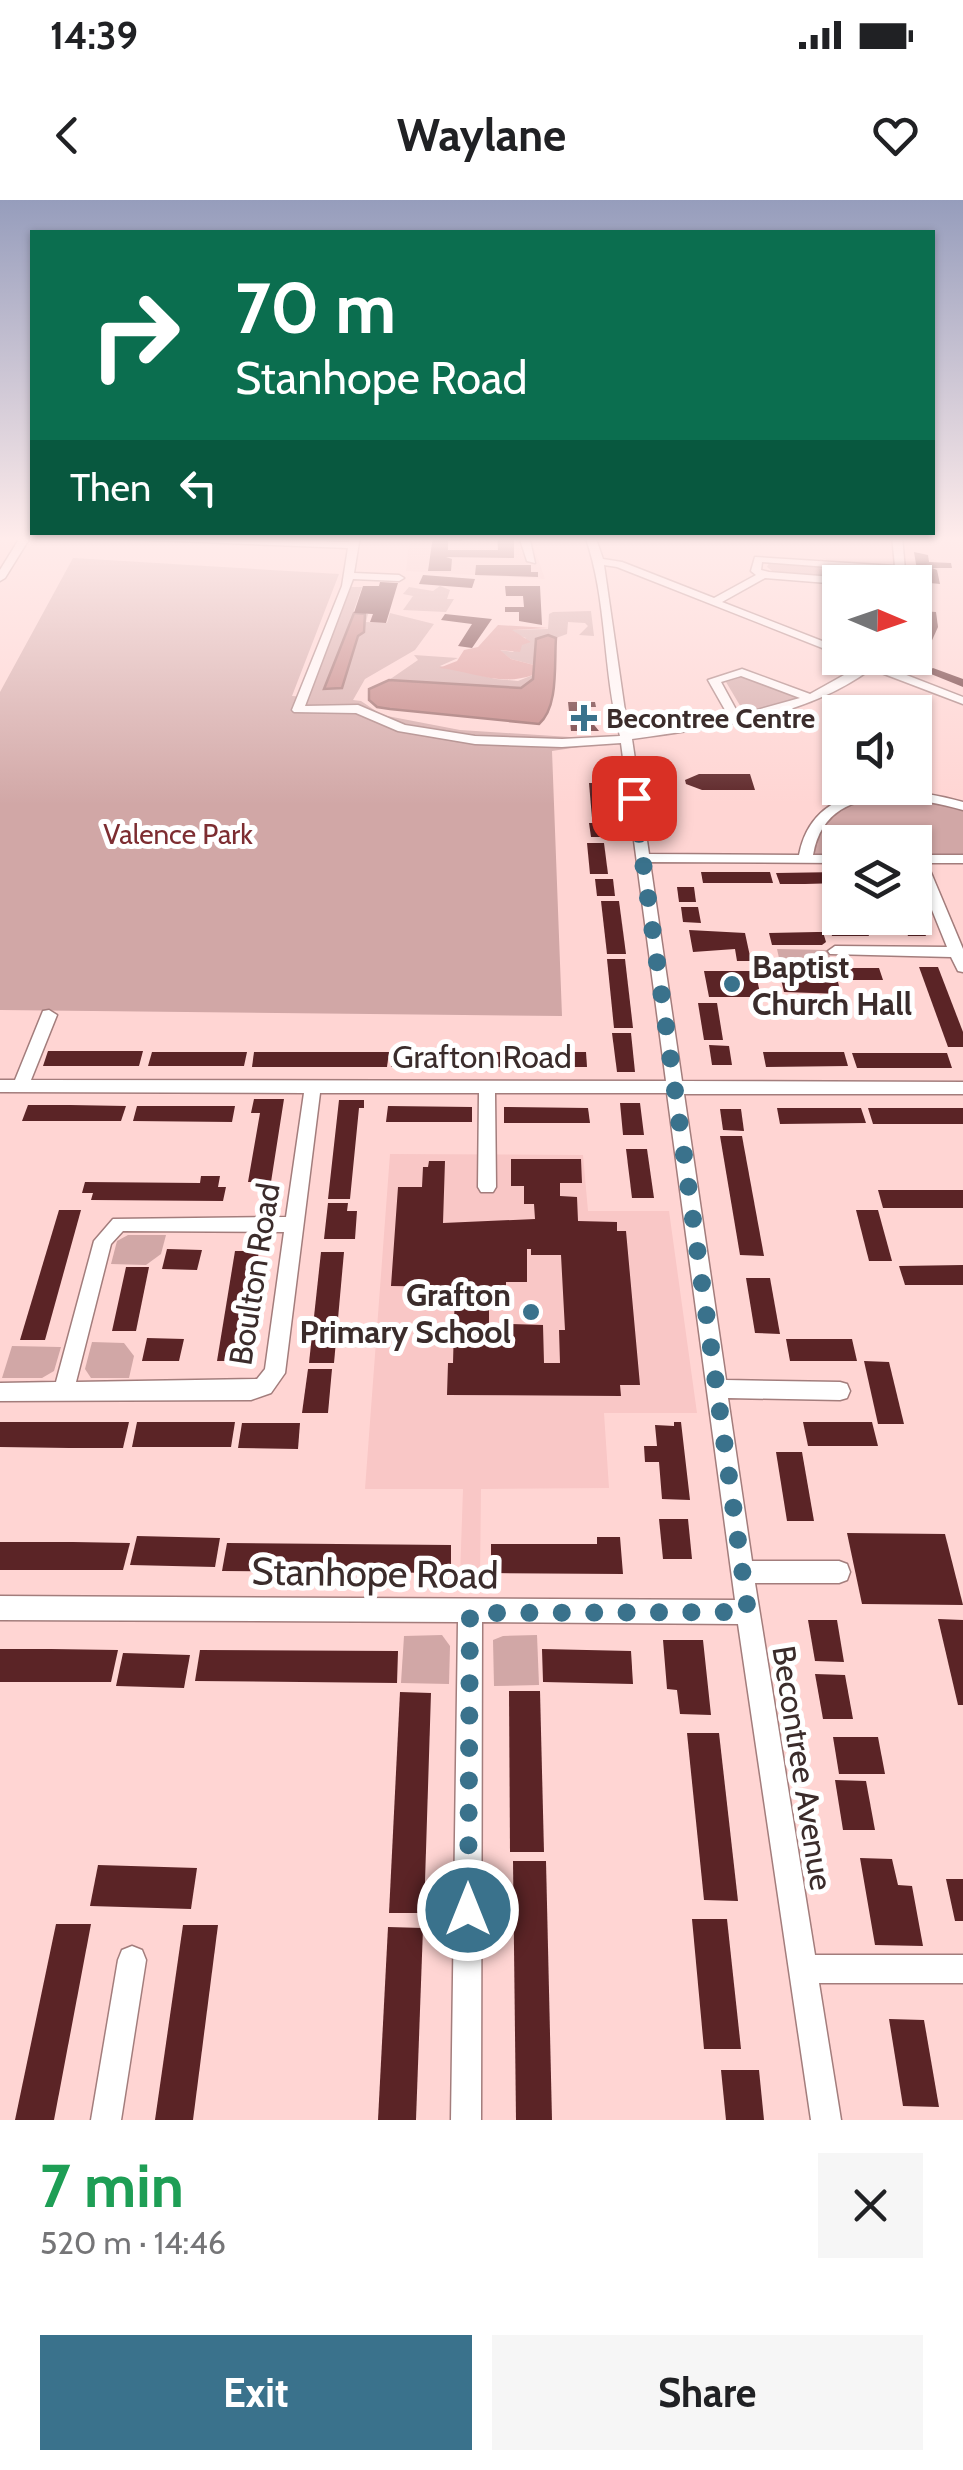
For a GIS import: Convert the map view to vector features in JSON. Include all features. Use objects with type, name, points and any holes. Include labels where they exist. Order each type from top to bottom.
[{"type":"street","points":[[331,626],[298,710],[358,709],[402,728],[475,740],[562,743],[626,738],[736,719],[810,698],[850,675]]},
{"type":"street","name":"Becontree Avenue","points":[[607,626],[644,858],[742,1572],[826,2120]]},
{"type":"street","points":[[773,626],[822,645]]},
{"type":"street","points":[[736,719],[714,680],[742,672],[810,698]]},
{"type":"street","points":[[907,675],[963,700]]},
{"type":"street","points":[[804,860],[804,843],[819,817],[858,798],[918,794],[963,806]]},
{"type":"street","points":[[644,858],[822,860]]},
{"type":"street","points":[[932,859],[963,859]]},
{"type":"street","points":[[835,951],[960,959],[932,895]]},
{"type":"street","points":[[21,1086],[49,1015]]},
{"type":"street","name":"Grafton Road","points":[[0,1086],[963,1088]]},
{"type":"street","name":"Boulton Road","points":[[0,1392],[251,1391],[264,1386],[275,1372],[313,1086]]},
{"type":"street","points":[[487,1086],[488,1187]]},
{"type":"street","points":[[64,1391],[103,1241],[110,1230],[119,1224],[293,1224]]},
{"type":"street","points":[[717,1390],[840,1391]]},
{"type":"street","points":[[742,1572],[839,1572]]},
{"type":"street","name":"Stanhope Road","points":[[0,1608],[748,1612]]},
{"type":"street","points":[[466,2120],[470,1613]]},
{"type":"street","points":[[106,2120],[132,1960]]},
{"type":"street","points":[[804,1969],[963,1969]]},
{"type":"shaded area","points":[[349,626],[364,626],[342,688],[324,689]]},
{"type":"shaded area","points":[[497,626],[549,628],[512,630],[531,642],[522,645],[520,652],[500,650],[511,659],[534,665],[533,675],[497,679],[439,668],[457,661],[464,650],[478,647]]},
{"type":"shaded area","points":[[548,635],[556,638],[554,684],[550,707],[539,724],[390,709],[377,707],[369,700],[369,689],[389,680],[521,688],[533,679],[536,639]]},
{"type":"shaded area","name":"Grafton Primary School","points":[[390,1154],[583,1155],[588,1211],[669,1211],[697,1413],[604,1413],[609,1488],[481,1489],[480,1578],[460,1578],[463,1489],[365,1489]]},
{"type":"green space","name":"Valence Park","points":[[36,626],[319,626],[292,696],[309,697],[336,626],[433,626],[415,650],[365,679],[353,700],[382,715],[460,730],[601,739],[599,744],[552,751],[562,1016],[0,1010],[0,692]]},
{"type":"green space","points":[[548,626],[568,626],[567,634],[556,638],[548,635],[534,665],[511,659],[499,650],[513,652],[526,638],[511,630],[548,629]]},
{"type":"green space","points":[[593,626],[594,636],[579,635]]},
{"type":"green space","points":[[414,655],[458,658],[440,666],[496,679],[518,681],[533,675],[533,679],[520,688],[389,680],[418,660]]},
{"type":"green space","points":[[746,676],[800,698],[745,714],[726,682]]},
{"type":"green space","points":[[932,801],[963,806],[963,859],[932,859],[932,825],[823,825],[832,808],[932,805]]},
{"type":"green space","points":[[822,827],[822,859],[805,859]]},
{"type":"green space","points":[[777,949],[828,950],[836,977],[783,976]]},
{"type":"green space","points":[[128,1235],[166,1235],[161,1254],[146,1265],[111,1264],[117,1241]]},
{"type":"green space","points":[[92,1342],[124,1343],[134,1356],[129,1378],[91,1378],[85,1369]]},
{"type":"green space","points":[[12,1346],[61,1347],[54,1371],[42,1378],[2,1378]]},
{"type":"green space","points":[[442,1635],[450,1646],[449,1684],[401,1683],[404,1636]]},
{"type":"green space","points":[[537,1635],[539,1685],[494,1686],[493,1640]]},
{"type":"building","points":[[471,626],[487,626],[472,648],[458,646]]},
{"type":"building","points":[[932,669],[963,679],[963,687],[932,674]]},
{"type":"building","name":"Becontree Centre","points":[[568,702],[595,702],[596,707],[589,707],[590,716],[597,716],[598,721],[591,721],[599,731],[571,731]]},
{"type":"building","points":[[699,774],[750,774],[755,790],[702,790],[686,784],[685,780]]},
{"type":"building","points":[[589,783],[605,783],[609,818],[592,818]]},
{"type":"building","points":[[589,823],[606,823],[608,837],[591,837]]},
{"type":"building","points":[[587,843],[604,843],[608,874],[590,874]]},
{"type":"building","points":[[701,872],[770,872],[773,883],[703,883]]},
{"type":"building","points":[[822,872],[822,884],[780,884],[776,873]]},
{"type":"building","points":[[595,879],[613,879],[615,896],[597,896]]},
{"type":"building","points":[[677,887],[694,887],[696,902],[679,902]]},
{"type":"building","points":[[601,901],[619,901],[626,954],[607,954]]},
{"type":"building","points":[[681,907],[698,907],[701,923],[683,922]]},
{"type":"building","points":[[689,930],[745,933],[751,961],[737,961],[735,949],[693,952]]},
{"type":"building","points":[[822,932],[826,942],[772,945],[769,933]]},
{"type":"building","points":[[607,959],[625,959],[633,1028],[614,1028]]},
{"type":"building","points":[[919,967],[938,967],[963,1032],[963,1047],[948,1047]]},
{"type":"building","points":[[842,968],[879,968],[883,980],[845,980]]},
{"type":"building","name":"Baptist Church Hall","points":[[704,971],[755,971],[761,997],[709,997]]},
{"type":"building","points":[[781,979],[832,979],[838,982],[841,994],[784,992]]},
{"type":"building","points":[[698,1003],[717,1003],[723,1040],[704,1040]]},
{"type":"building","points":[[612,1033],[631,1033],[635,1072],[617,1072]]},
{"type":"building","points":[[709,1045],[729,1046],[732,1065],[712,1065]]},
{"type":"building","points":[[48,1051],[143,1051],[139,1066],[43,1066]]},
{"type":"building","points":[[152,1052],[247,1052],[244,1066],[148,1066]]},
{"type":"building","points":[[254,1052],[389,1052],[387,1067],[252,1067]]},
{"type":"building","points":[[478,1052],[586,1052],[587,1067],[477,1067]]},
{"type":"building","points":[[763,1052],[844,1052],[848,1066],[766,1067]]},
{"type":"building","points":[[392,1053],[474,1053],[473,1067],[391,1067]]},
{"type":"building","points":[[852,1053],[947,1053],[952,1068],[857,1068]]},
{"type":"building","points":[[254,1099],[284,1099],[271,1182],[248,1182],[260,1113],[251,1113]]},
{"type":"building","points":[[339,1100],[364,1100],[364,1108],[359,1108],[350,1199],[328,1199]]},
{"type":"building","points":[[620,1103],[640,1103],[644,1135],[623,1135]]},
{"type":"building","points":[[28,1105],[126,1106],[121,1121],[22,1121]]},
{"type":"building","points":[[137,1106],[235,1106],[232,1122],[133,1121]]},
{"type":"building","points":[[388,1106],[472,1107],[472,1122],[386,1122]]},
{"type":"building","points":[[504,1107],[588,1108],[590,1123],[504,1123]]},
{"type":"building","points":[[777,1108],[861,1108],[866,1123],[780,1124]]},
{"type":"building","points":[[868,1108],[963,1108],[963,1124],[873,1124]]},
{"type":"building","points":[[720,1109],[741,1109],[744,1131],[723,1130]]},
{"type":"building","points":[[720,1136],[742,1136],[764,1256],[740,1255]]},
{"type":"building","points":[[626,1149],[647,1149],[654,1198],[632,1198]]},
{"type":"building","points":[[511,1159],[581,1159],[582,1183],[560,1183],[560,1196],[577,1197],[578,1221],[617,1222],[617,1231],[626,1231],[640,1385],[620,1385],[621,1396],[447,1395],[448,1363],[453,1363],[455,1287],[391,1286],[398,1187],[422,1187],[423,1167],[428,1167],[429,1161],[445,1161],[443,1223],[535,1219],[534,1204],[524,1204],[524,1186],[511,1186]],"holes":[[[527,1249],[531,1249],[531,1255],[561,1255],[565,1330],[559,1330],[560,1363],[544,1363],[543,1325],[511,1324],[511,1343],[482,1343],[482,1328],[489,1328],[489,1290],[506,1290],[506,1282],[527,1282]]]},
{"type":"building","points":[[201,1176],[220,1176],[218,1187],[226,1187],[223,1201],[91,1200],[93,1193],[82,1193],[85,1182],[200,1183]]},
{"type":"building","points":[[878,1190],[963,1190],[963,1208],[883,1208]]},
{"type":"building","points":[[328,1203],[348,1203],[347,1211],[357,1211],[355,1239],[324,1239]]},
{"type":"building","points":[[59,1210],[81,1210],[45,1340],[20,1340]]},
{"type":"building","points":[[856,1210],[878,1210],[892,1261],[869,1261]]},
{"type":"building","points":[[167,1249],[202,1250],[197,1270],[162,1269]]},
{"type":"building","points":[[235,1251],[259,1251],[242,1361],[217,1361]]},
{"type":"building","points":[[321,1252],[344,1252],[334,1363],[309,1363]]},
{"type":"building","points":[[963,1265],[963,1285],[905,1285],[899,1266]]},
{"type":"building","points":[[126,1267],[149,1267],[136,1331],[112,1331]]},
{"type":"building","points":[[746,1278],[770,1278],[780,1334],[755,1333]]},
{"type":"building","points":[[147,1338],[184,1339],[179,1361],[142,1361]]},
{"type":"building","points":[[786,1339],[852,1339],[857,1361],[790,1361]]},
{"type":"building","points":[[864,1361],[889,1362],[904,1424],[878,1424]]},
{"type":"building","points":[[308,1369],[332,1369],[328,1413],[302,1413]]},
{"type":"building","points":[[0,1422],[129,1422],[123,1448],[69,1448],[0,1447]]},
{"type":"building","points":[[137,1422],[235,1422],[231,1447],[132,1447]]},
{"type":"building","points":[[674,1422],[681,1422],[690,1500],[662,1499],[659,1462],[645,1462],[644,1446],[657,1446],[655,1425],[674,1426]]},
{"type":"building","points":[[803,1422],[872,1422],[878,1446],[808,1446]]},
{"type":"building","points":[[242,1423],[300,1423],[298,1449],[238,1448]]},
{"type":"building","points":[[776,1452],[802,1452],[814,1521],[787,1521]]},
{"type":"building","points":[[659,1519],[688,1519],[692,1559],[663,1559]]},
{"type":"building","points":[[847,1533],[945,1534],[963,1605],[862,1604]]},
{"type":"building","points":[[137,1536],[220,1538],[215,1567],[130,1565]]},
{"type":"building","points":[[597,1537],[620,1537],[623,1574],[491,1573],[491,1544],[597,1544]]},
{"type":"building","points":[[0,1542],[130,1543],[123,1570],[0,1570]]},
{"type":"building","points":[[227,1543],[451,1545],[451,1573],[222,1571]]},
{"type":"building","points":[[938,1619],[963,1620],[963,1705],[958,1705]]},
{"type":"building","points":[[808,1620],[837,1620],[844,1662],[815,1661]]},
{"type":"building","points":[[663,1640],[703,1640],[711,1715],[680,1714],[677,1690],[667,1689]]},
{"type":"building","points":[[0,1649],[118,1650],[111,1682],[0,1682]]},
{"type":"building","points":[[542,1649],[631,1651],[633,1684],[543,1682]]},
{"type":"building","points":[[200,1650],[398,1651],[397,1683],[195,1681]]},
{"type":"building","points":[[123,1653],[190,1655],[184,1688],[116,1686]]},
{"type":"building","points":[[815,1674],[845,1675],[853,1719],[823,1719]]},
{"type":"building","points":[[509,1691],[540,1691],[544,1852],[510,1852]]},
{"type":"building","points":[[400,1692],[431,1693],[424,1913],[389,1913]]},
{"type":"building","points":[[687,1733],[719,1733],[738,1901],[704,1900]]},
{"type":"building","points":[[833,1737],[878,1737],[885,1774],[839,1774]]},
{"type":"building","points":[[835,1780],[866,1781],[875,1830],[843,1830]]},
{"type":"building","points":[[860,1858],[892,1859],[898,1885],[912,1886],[923,1946],[875,1945]]},
{"type":"building","points":[[513,1861],[546,1861],[552,2120],[516,2120]]},
{"type":"building","points":[[98,1865],[197,1868],[191,1909],[90,1906]]},
{"type":"building","points":[[946,1879],[963,1879],[963,1921],[955,1921]]},
{"type":"building","points":[[692,1919],[727,1919],[741,2049],[704,2049]]},
{"type":"building","points":[[56,1924],[91,1924],[54,2120],[15,2120]]},
{"type":"building","points":[[183,1925],[218,1925],[193,2120],[155,2120]]},
{"type":"building","points":[[388,1927],[423,1928],[416,2120],[378,2120]]},
{"type":"building","points":[[889,2019],[924,2020],[939,2107],[903,2106]]},
{"type":"building","points":[[721,2070],[759,2070],[764,2120],[726,2120]]},
{"type":"place","name":"Becontree Centre","points":[[584,718]]},
{"type":"place","name":"Baptist Church Hall","points":[[732,984]]},
{"type":"place","name":"Grafton Primary School","points":[[531,1312]]},
{"type":"route","points":[[468,1910],[470,1613],[748,1612],[634,798]]}]
